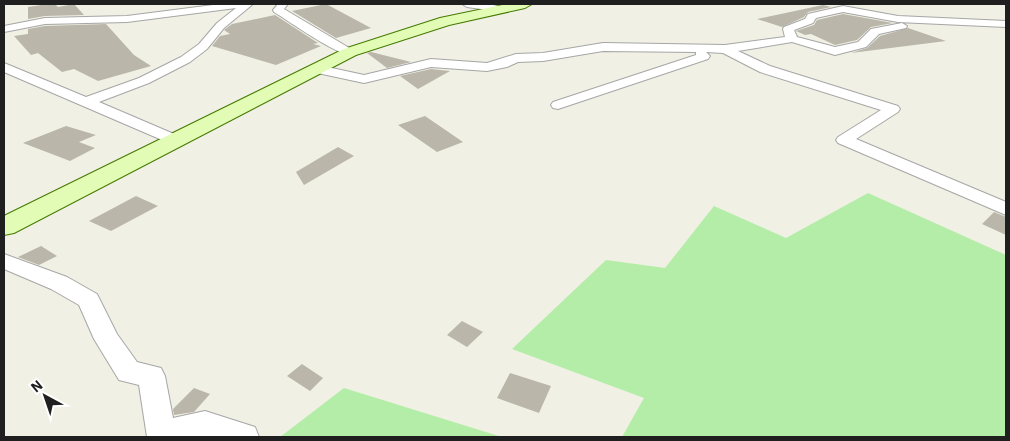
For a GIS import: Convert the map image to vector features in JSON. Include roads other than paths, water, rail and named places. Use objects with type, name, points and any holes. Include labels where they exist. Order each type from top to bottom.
[{"type":"main road","points":[[4,227],[318,70],[350,52],[418,29],[525,4]]},
{"type":"street","points":[[4,29],[45,21],[127,19],[242,4]]},
{"type":"street","points":[[86,102],[137,84],[197,52],[211,40],[213,34],[238,10],[248,4]]},
{"type":"street","points":[[284,4],[278,10],[324,39],[350,52]]},
{"type":"street","points":[[467,4],[502,8]]},
{"type":"street","points":[[792,39],[788,29],[809,21],[812,16],[843,9],[914,20],[1006,24]]},
{"type":"street","points":[[318,70],[364,79],[431,64],[487,67],[503,64],[516,58],[543,57],[603,47],[725,50],[792,39],[835,51],[862,45],[874,31],[902,26]]},
{"type":"street","points":[[558,105],[704,56],[696,49]]},
{"type":"street","points":[[725,50],[765,69],[893,109],[844,140],[1006,209]]},
{"type":"street","points":[[4,67],[175,140]]},
{"type":"street","points":[[4,262],[58,283],[88,300],[107,339],[129,372],[151,376],[161,435],[205,424],[244,437]]}]
